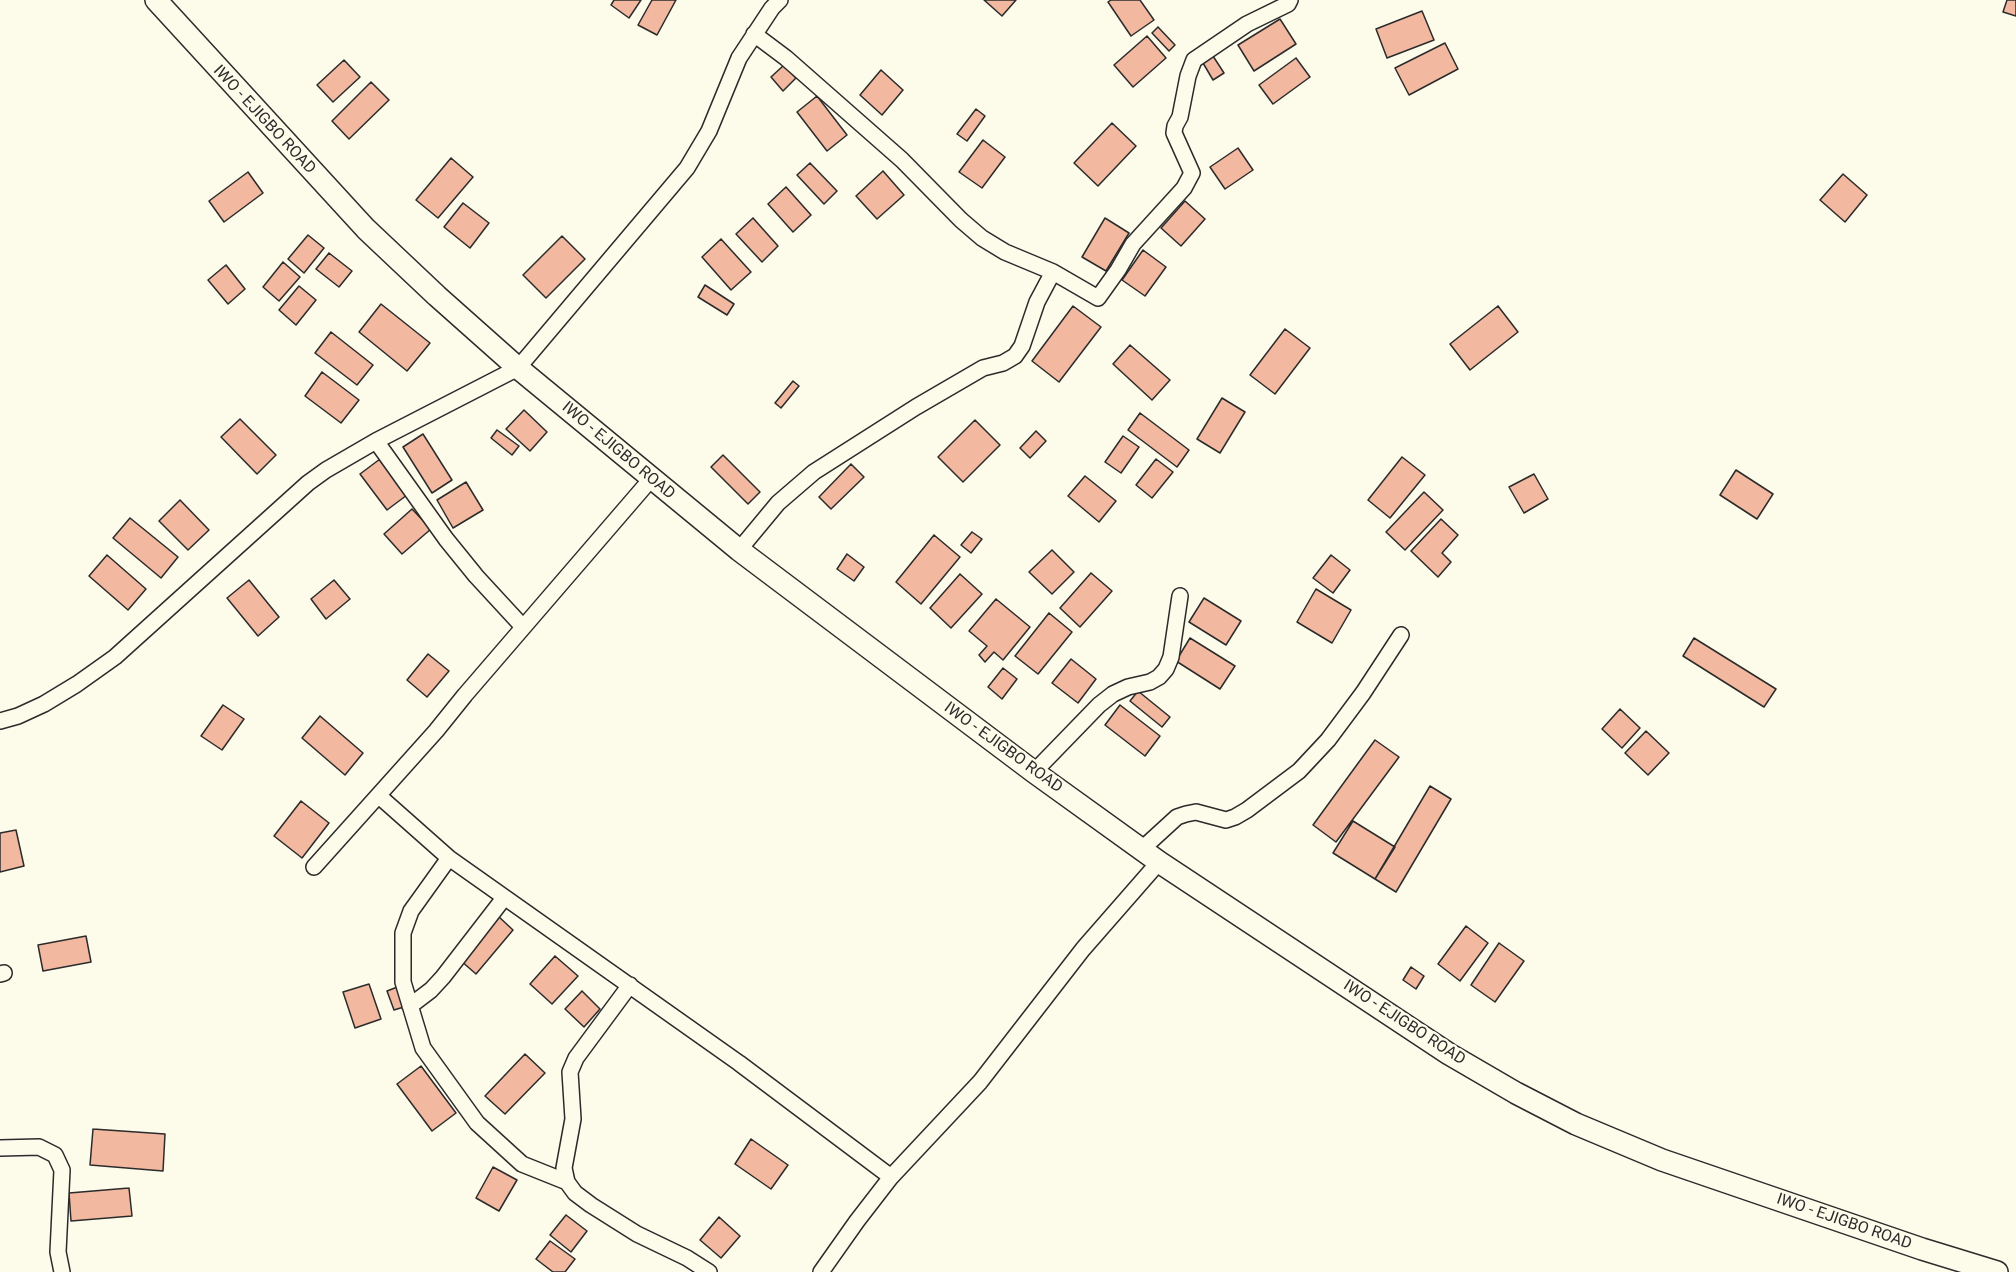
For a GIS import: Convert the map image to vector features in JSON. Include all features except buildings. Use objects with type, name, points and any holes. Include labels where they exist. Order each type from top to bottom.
[{"type":"main road","name":"IWO - EJIGBO ROAD","points":[[162,7],[366,229],[518,368],[739,550],[1034,772],[1159,862],[1449,1054],[1516,1093],[1576,1124],[1662,1160],[1922,1249],[1998,1272]]},
{"type":"street","points":[[0,721],[18,716],[44,704],[115,657],[308,483],[344,458],[518,368],[687,168],[709,131],[738,58],[780,0]]},
{"type":"street","points":[[754,34],[786,58],[902,160],[982,238],[1005,252],[1053,272],[1098,298],[1133,244],[1184,188],[1192,173],[1174,133],[1194,60],[1247,24],[1288,4],[1290,0]]},
{"type":"street","points":[[739,550],[778,503],[814,472],[916,407],[983,368],[1003,363],[1015,356],[1022,346],[1037,302],[1053,272]]},
{"type":"street","points":[[376,441],[446,539],[523,627]]},
{"type":"street","points":[[315,867],[436,731],[651,479]]},
{"type":"street","points":[[1034,772],[1099,705],[1113,694],[1159,677],[1171,657],[1180,596]]},
{"type":"street","points":[[1142,849],[1177,817],[1196,812],[1226,820],[1235,817],[1299,771],[1328,740],[1363,693],[1401,634]]},
{"type":"street","points":[[379,796],[449,858],[739,1063],[891,1178]]},
{"type":"street","points":[[449,858],[411,911],[403,933],[403,982],[423,1048],[477,1123],[522,1164],[567,1182]]},
{"type":"street","points":[[821,1272],[891,1178],[980,1082],[1083,948],[1159,862]]},
{"type":"street","points":[[410,1006],[431,990],[443,977],[504,898]]},
{"type":"street","points":[[630,985],[576,1058],[570,1072],[573,1119],[564,1168],[567,1182],[575,1193],[591,1205],[637,1234],[687,1258],[709,1272]]},
{"type":"street","points":[[0,1148],[39,1147],[55,1155],[62,1170],[58,1252],[62,1272]]}]
